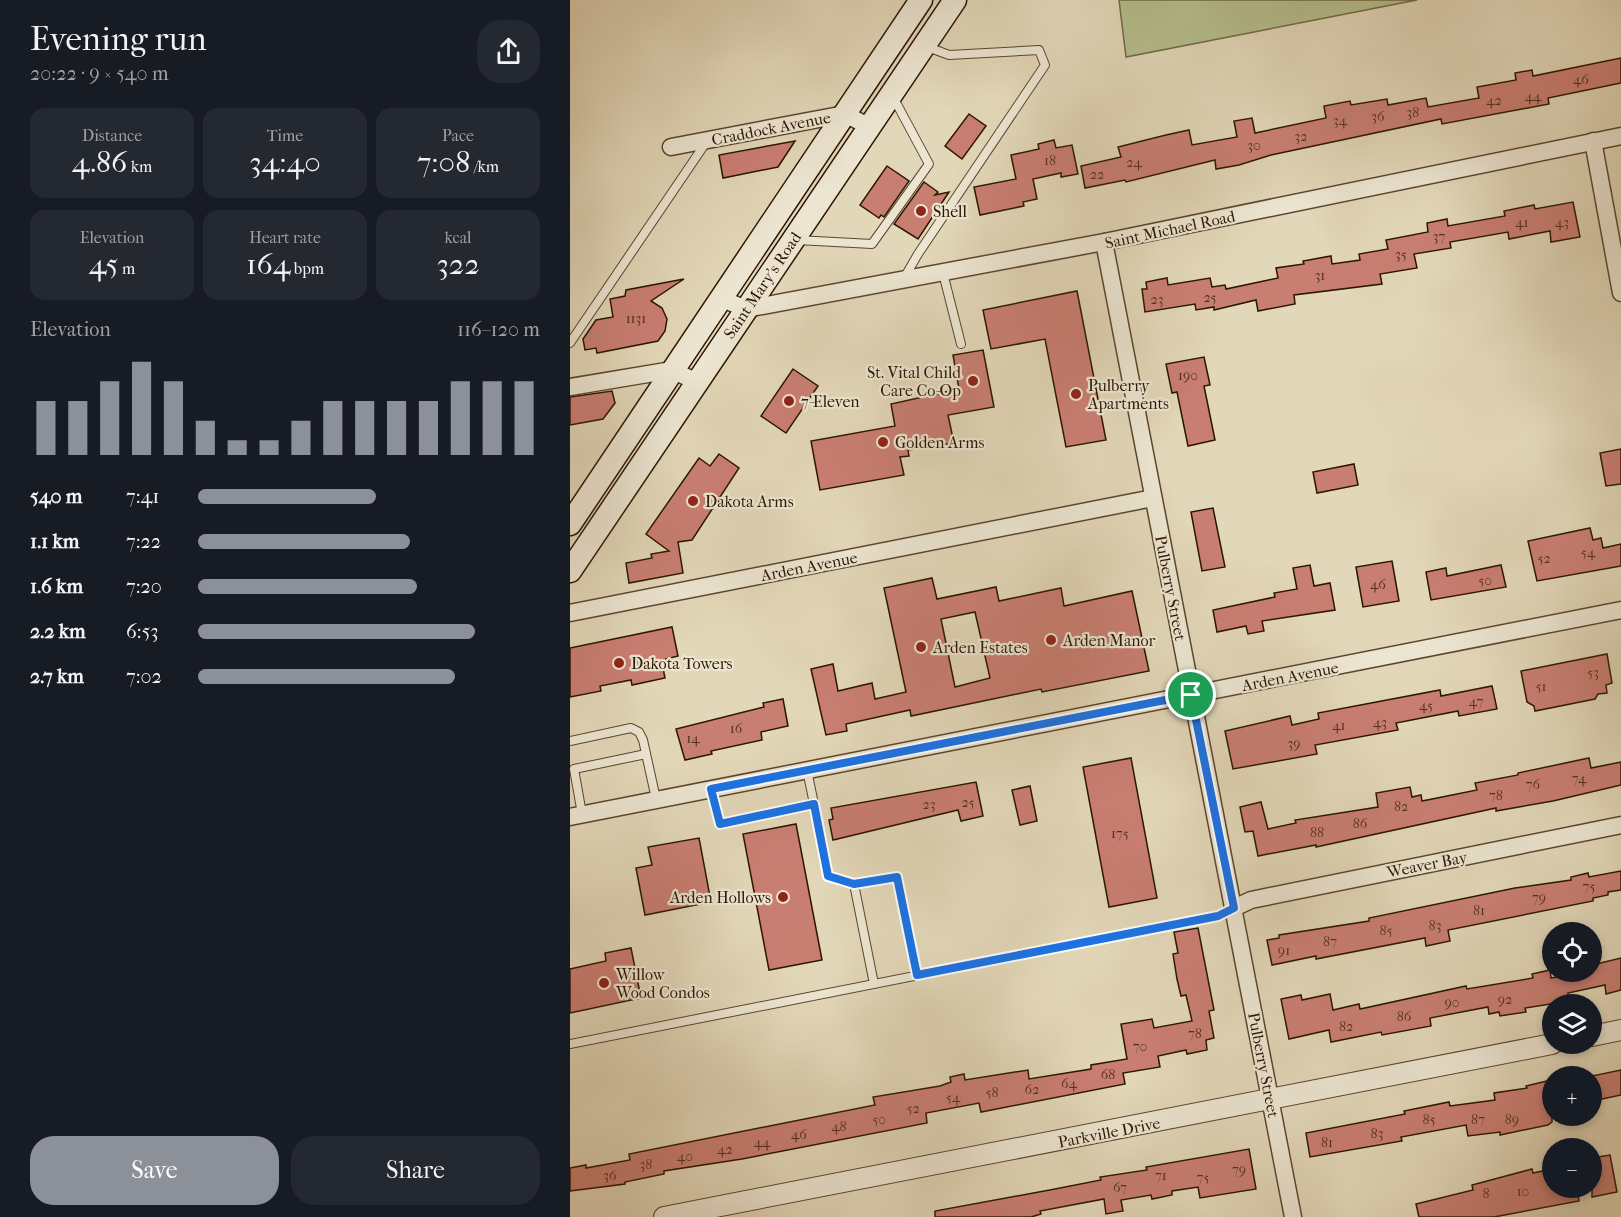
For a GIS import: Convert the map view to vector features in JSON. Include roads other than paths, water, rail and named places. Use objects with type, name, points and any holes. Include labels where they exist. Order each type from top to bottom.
[{"type":"main road","name":"Saint Mary's Road","points":[[570,524],[921,0]]},
{"type":"main road","name":"Saint Mary's Road","points":[[570,571],[922,45],[955,0]]},
{"type":"street","name":"Craddock Avenue","points":[[671,147],[845,114],[868,126]]},
{"type":"street","name":"Saint Michael Road","points":[[746,309],[1104,243],[1621,136]]},
{"type":"street","points":[[1593,141],[1621,293]]},
{"type":"street","name":"Pulberry Street","points":[[1104,243],[1293,1217]]},
{"type":"street","points":[[720,298],[746,309]]},
{"type":"street","points":[[570,387],[672,370],[697,382]]},
{"type":"street","name":"Arden Avenue","points":[[570,613],[1153,498]]},
{"type":"street","name":"Arden Avenue","points":[[576,815],[1621,610]]},
{"type":"street","name":"Weaver Bay","points":[[1234,908],[1251,900],[1621,825]]},
{"type":"street","points":[[1602,1034],[1621,1030]]},
{"type":"street","name":"Parkville Drive","points":[[664,1217],[1271,1101],[1542,1046]]},
{"type":"lane","points":[[903,281],[918,254],[1044,65],[1039,50],[949,56],[922,45]]},
{"type":"lane","points":[[792,240],[872,244],[928,164],[891,92]]},
{"type":"lane","points":[[570,343],[707,140]]},
{"type":"lane","points":[[943,273],[961,344]]},
{"type":"lane","points":[[570,741],[631,728],[639,732],[643,740],[656,799]]},
{"type":"lane","points":[[576,815],[574,770],[646,754]]},
{"type":"lane","points":[[807,770],[828,876],[854,884],[897,877],[917,975]]},
{"type":"lane","points":[[711,789],[720,824],[814,804]]},
{"type":"lane","points":[[854,884],[874,984]]},
{"type":"lane","points":[[570,1044],[1218,916],[1234,908]]},
{"type":"place","name":"Shell","points":[[921,211]]},
{"type":"place","name":"St. Vital Child Care Co-Op","points":[[973,381]]},
{"type":"place","name":"Pulberry Apartments","points":[[1076,394]]},
{"type":"place","name":"7-Eleven","points":[[789,401]]},
{"type":"place","name":"Golden Arms","points":[[883,442]]},
{"type":"place","name":"Dakota Arms","points":[[693,501]]},
{"type":"place","name":"Arden Manor","points":[[1051,640]]},
{"type":"place","name":"Arden Estates","points":[[921,647]]},
{"type":"place","name":"Dakota Towers","points":[[619,663]]},
{"type":"place","name":"Arden Hollows","points":[[783,897]]},
{"type":"place","name":"Willow Wood Condos","points":[[604,983]]}]
